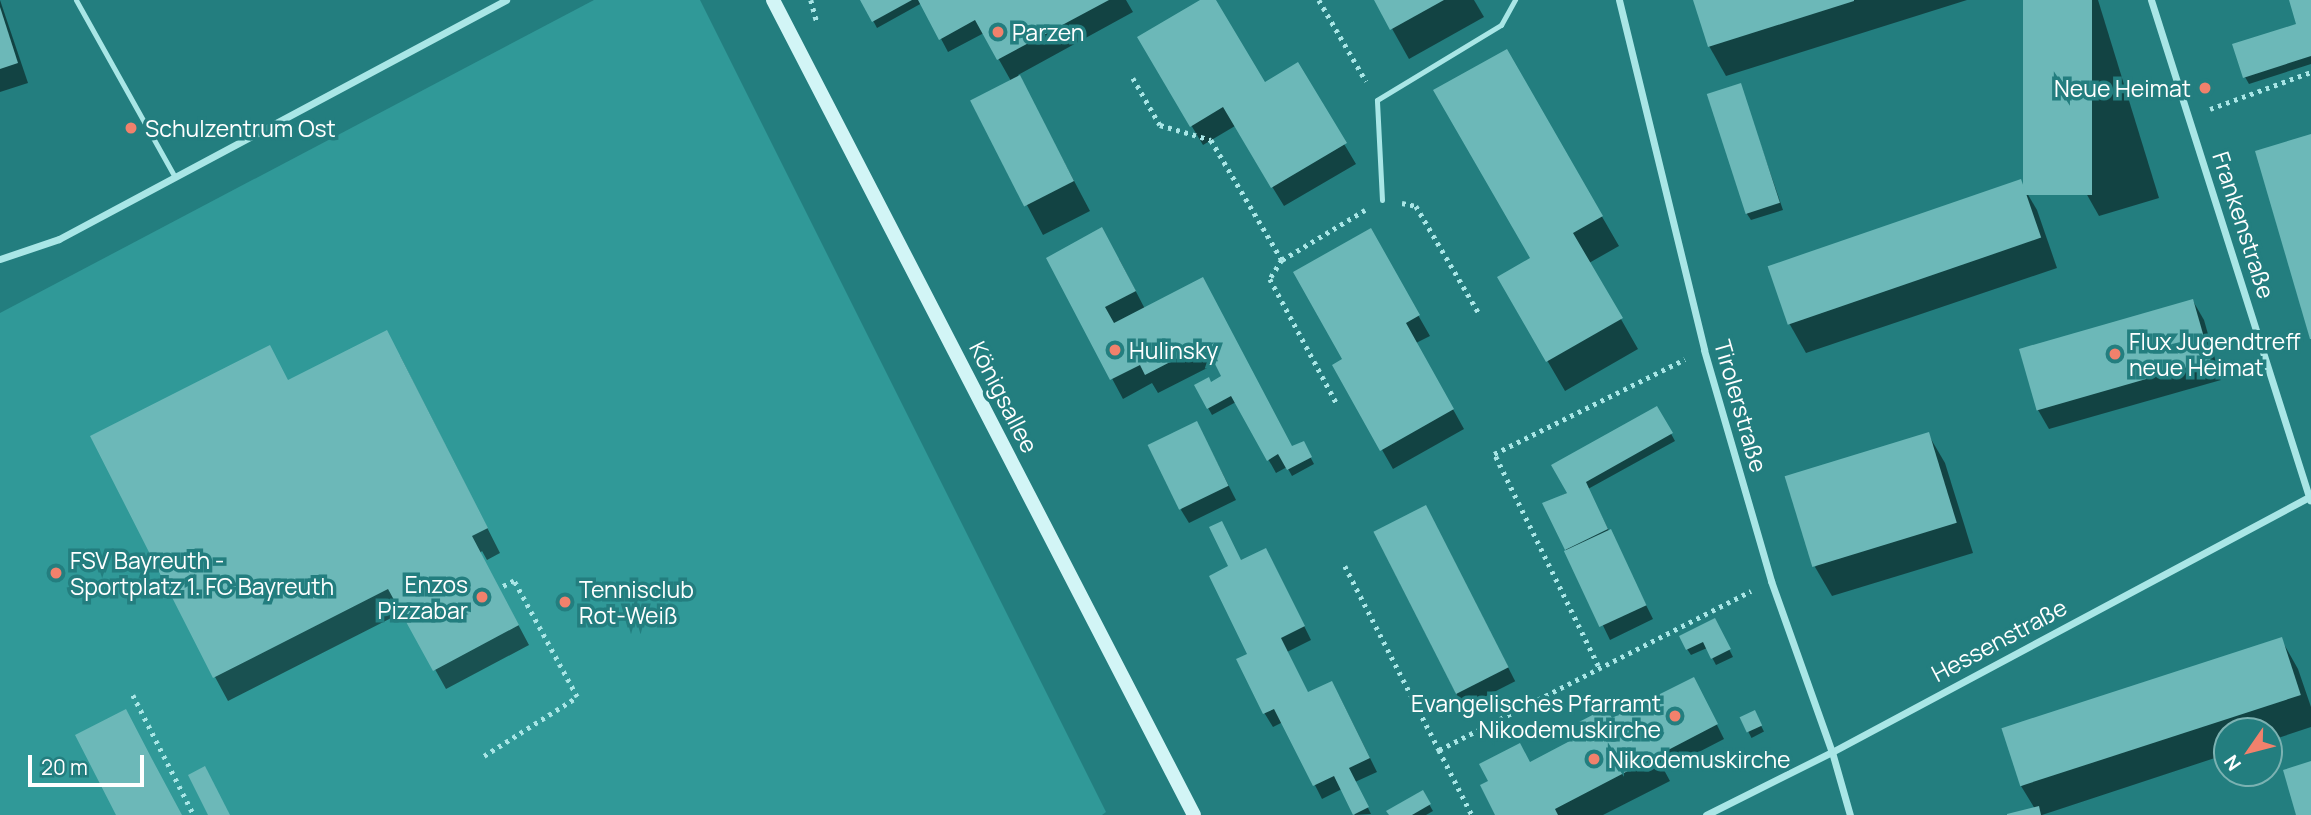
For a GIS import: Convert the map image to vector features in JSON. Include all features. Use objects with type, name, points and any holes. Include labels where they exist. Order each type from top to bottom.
[{"type":"main road","name":"Königsallee","points":[[773,0],[1194,815]]},
{"type":"street","points":[[0,259],[59,239],[506,0]]},
{"type":"street","name":"Tirolerstraße","points":[[1619,0],[1704,350],[1771,581],[1832,752],[1850,815]]},
{"type":"street","name":"Frankenstraße","points":[[2151,0],[2310,499]]},
{"type":"street","name":"Hessenstraße","points":[[1706,815],[1832,752],[2310,499]]},
{"type":"lane","points":[[76,0],[175,177]]},
{"type":"lane","points":[[1382,200],[1377,100],[1501,26],[1515,0]]},
{"type":"path","points":[[811,0],[816,13]]},
{"type":"path","points":[[1319,0],[1377,100]]},
{"type":"path","points":[[2189,116],[2311,72]]},
{"type":"path","points":[[1133,78],[1160,125],[1211,140],[1282,260]]},
{"type":"path","points":[[1337,404],[1270,279],[1282,260],[1382,200],[1416,206],[1480,315]]},
{"type":"path","points":[[1598,666],[1494,454],[1704,350]]},
{"type":"path","points":[[1345,566],[1472,815]]},
{"type":"path","points":[[484,756],[578,697],[513,581],[500,588]]},
{"type":"path","points":[[1438,750],[1598,666],[1771,581]]},
{"type":"path","points":[[133,695],[194,815]]},
{"type":"green space","name":"Tennisclub Rot-Weiß","points":[[594,0],[700,0],[1106,812],[1102,815],[0,815],[0,313]]},
{"type":"building","points":[[860,0],[912,0],[872,22]]},
{"type":"building","points":[[918,0],[1109,0],[997,60],[975,20],[939,40]]},
{"type":"building","points":[[1200,0],[1216,0],[1265,82],[1298,62],[1347,143],[1271,188],[1223,107],[1190,127],[1137,37]]},
{"type":"building","points":[[1374,0],[1444,0],[1390,30]]},
{"type":"building","points":[[1693,0],[1854,0],[1854,1],[1708,47]]},
{"type":"building","points":[[2023,0],[2092,0],[2092,195],[2023,195]]},
{"type":"building","points":[[2289,0],[2311,0],[2311,56],[2243,78],[2232,44],[2296,24]]},
{"type":"building","points":[[0,7],[18,63],[0,69]]},
{"type":"building","points":[[1507,49],[1603,216],[1573,233],[1623,318],[1546,362],[1497,277],[1530,258],[1433,90]]},
{"type":"building","points":[[1020,75],[1074,181],[1024,206],[970,100]]},
{"type":"building","points":[[1741,83],[1780,203],[1746,214],[1707,94]]},
{"type":"building","points":[[2311,134],[2311,339],[2310,339],[2255,151]]},
{"type":"building","points":[[2021,179],[2041,238],[1788,325],[1768,266]]},
{"type":"building","points":[[1102,227],[1136,291],[1105,307],[1114,323],[1203,277],[1292,446],[1304,441],[1312,457],[1287,470],[1278,454],[1267,461],[1231,396],[1207,409],[1194,385],[1209,377],[1211,382],[1221,376],[1205,344],[1145,375],[1140,365],[1110,380],[1046,258]]},
{"type":"building","points":[[1371,228],[1420,315],[1406,323],[1454,409],[1380,451],[1332,365],[1342,359],[1293,272]]},
{"type":"building","name":"Flux Jugendtreff neue Heimat","points":[[2193,299],[2211,361],[2037,410],[2019,349]]},
{"type":"building","points":[[387,330],[488,528],[472,536],[519,625],[433,671],[388,589],[213,678],[90,436],[270,345],[288,380]]},
{"type":"building","points":[[1657,406],[1673,433],[1586,482],[1608,529],[1565,550],[1542,503],[1567,493],[1551,465]]},
{"type":"building","points":[[1197,421],[1229,486],[1179,510],[1148,445]]},
{"type":"building","points":[[1929,432],[1957,523],[1812,567],[1785,476]]},
{"type":"building","points":[[1426,505],[1509,667],[1456,694],[1373,532]]},
{"type":"building","points":[[1222,521],[1241,560],[1266,548],[1305,626],[1281,638],[1308,692],[1332,681],[1370,758],[1349,768],[1369,807],[1353,815],[1334,776],[1313,786],[1274,709],[1263,714],[1236,659],[1247,654],[1209,576],[1228,566],[1209,527]]},
{"type":"building","points":[[1611,529],[1646,605],[1599,627],[1564,551]]},
{"type":"building","points":[[1715,618],[1731,649],[1711,659],[1703,642],[1686,650],[1679,636]]},
{"type":"building","points":[[2282,637],[2301,695],[2233,717],[2213,717],[2213,724],[2020,786],[2001,728]]},
{"type":"building","name":"Nikodemuskirche","points":[[1694,677],[1718,724],[1555,809],[1558,815],[1495,815],[1480,785],[1488,781],[1479,764],[1520,743],[1530,762],[1585,733],[1579,722],[1606,708],[1612,718]]},
{"type":"building","points":[[126,709],[182,815],[116,815],[75,735]]},
{"type":"building","points":[[1755,710],[1762,725],[1747,733],[1740,717]]},
{"type":"building","points":[[2311,761],[2311,815],[2296,815],[2283,770]]},
{"type":"building","points":[[205,766],[230,815],[208,815],[188,775]]},
{"type":"building","points":[[1423,790],[1431,804],[1412,815],[1389,815],[1386,811]]},
{"type":"building","points":[[2039,806],[2041,815],[2007,815],[2007,814]]},
{"type":"place","name":"Parzen","points":[[998,32]]},
{"type":"place","name":"Neue Heimat","points":[[2205,88]]},
{"type":"place","name":"Schulzentrum Ost","points":[[131,128]]},
{"type":"place","name":"Hulinsky","points":[[1115,350]]},
{"type":"place","name":"Flux Jugendtreff neue Heimat","points":[[2115,354]]},
{"type":"place","name":"FSV Bayreuth - Sportplatz 1. FC Bayreuth","points":[[56,573]]},
{"type":"place","name":"Enzos Pizzabar","points":[[482,597]]},
{"type":"place","name":"Tennisclub Rot-Weiß","points":[[565,602]]},
{"type":"place","name":"Evangelisches Pfarramt Nikodemuskirche","points":[[1675,716]]},
{"type":"place","name":"Nikodemuskirche","points":[[1594,759]]}]
